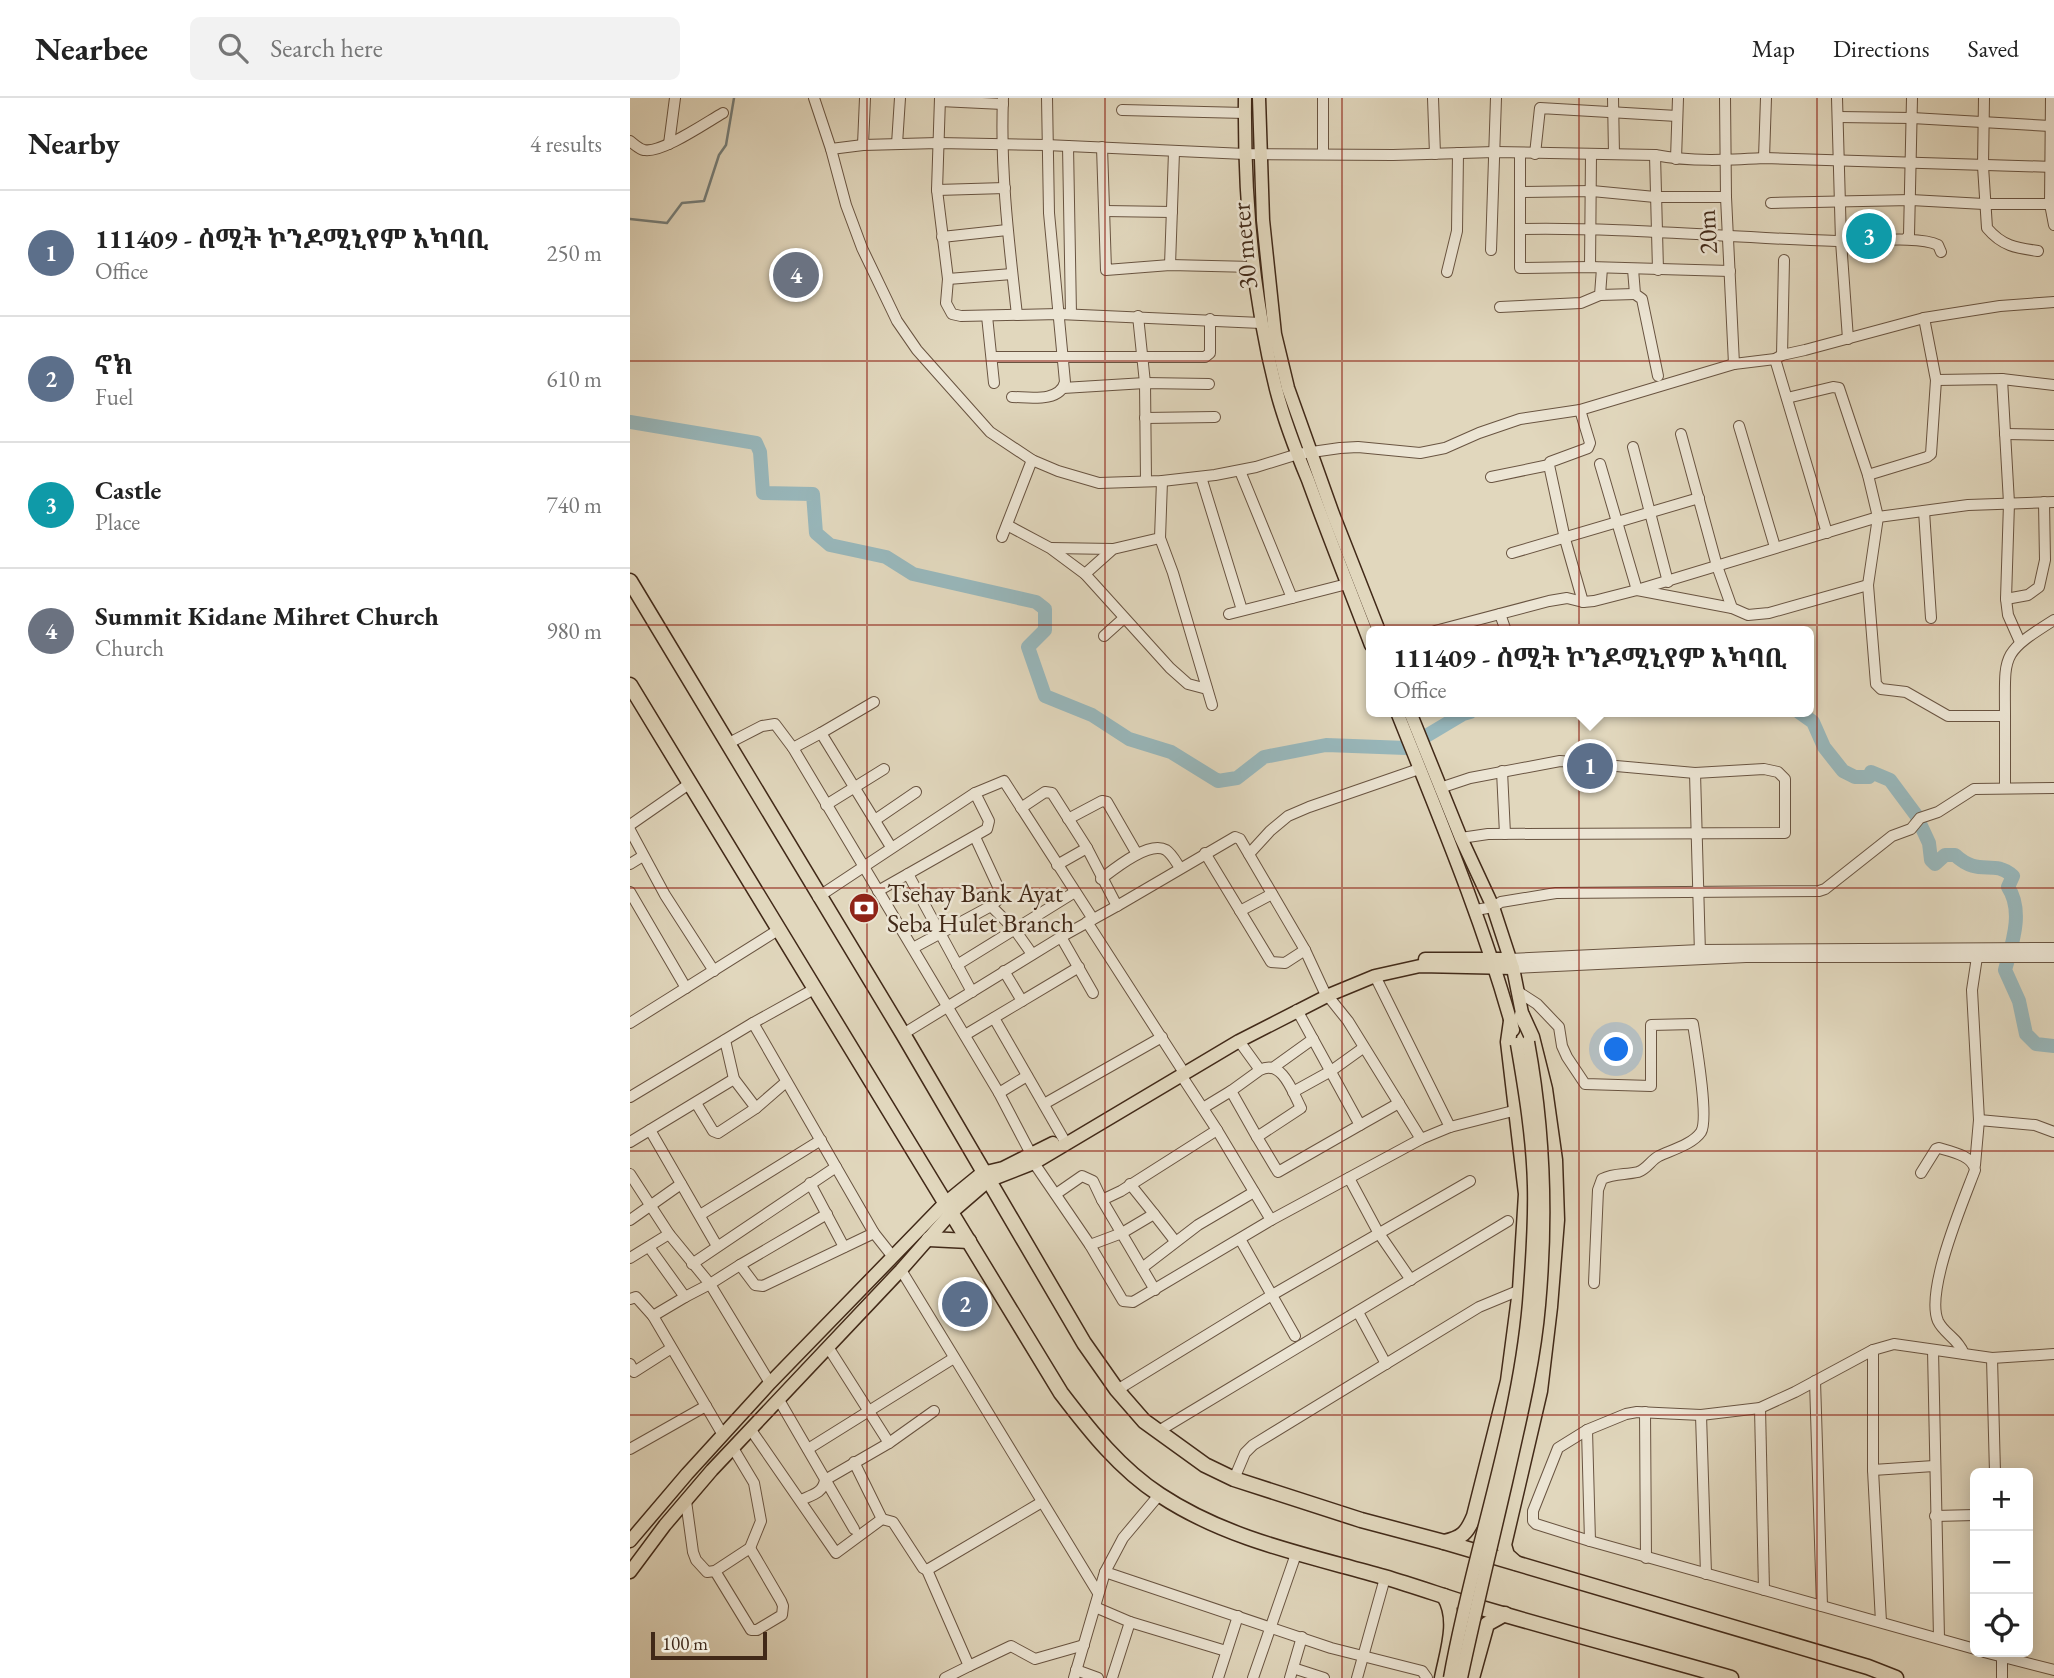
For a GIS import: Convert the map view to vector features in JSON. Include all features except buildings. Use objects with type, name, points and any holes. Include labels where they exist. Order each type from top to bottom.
[{"type":"highway","points":[[630,581],[903,1034],[1084,1343],[1131,1408],[1157,1432],[1205,1465],[1234,1479],[1361,1520],[1868,1667],[1896,1678]]},
{"type":"highway","points":[[630,685],[1061,1393],[1099,1443],[1159,1495],[1213,1526],[1296,1554],[1385,1578],[1688,1672],[1731,1678]]},
{"type":"highway","points":[[1444,1542],[1460,1538],[1468,1531],[1474,1516],[1508,1381],[1521,1290],[1526,1194],[1508,1042],[1516,1018]]},
{"type":"highway","points":[[1516,1018],[1532,1037],[1545,1088],[1555,1160],[1557,1220],[1540,1391],[1504,1545],[1507,1555],[1517,1564]]},
{"type":"highway","points":[[929,1239],[969,1241]]},
{"type":"highway","points":[[1442,1678],[1451,1625],[1451,1611],[1444,1596]]},
{"type":"highway","points":[[1472,1678],[1487,1624],[1505,1615]]},
{"type":"main road","points":[[1245,98],[1245,153],[1253,267],[1261,323],[1277,391],[1298,454],[1366,632]]},
{"type":"main road","name":"30 meter","points":[[1259,98],[1265,248],[1275,334],[1288,388],[1311,454],[1377,626]]},
{"type":"main road","points":[[1400,717],[1413,735],[1440,788],[1493,907],[1517,990],[1516,1018]]},
{"type":"main road","points":[[1411,717],[1413,735]]},
{"type":"main road","points":[[1420,753],[1419,769],[1516,1018],[1538,1105],[1544,1178],[1545,1232],[1539,1308],[1516,1440],[1461,1678]]},
{"type":"main road","points":[[1466,958],[1478,949],[1484,935]]},
{"type":"main road","points":[[1033,1158],[1181,1071],[1371,970],[1434,958],[1466,958],[1494,963]]},
{"type":"main road","points":[[630,1541],[770,1383],[893,1257],[985,1177],[1033,1158],[1181,1071],[1266,1017],[1374,976],[1420,966],[1511,963]]},
{"type":"main road","points":[[1450,1678],[1514,1398],[1529,1305],[1534,1186],[1522,1043]]},
{"type":"main road","points":[[630,1572],[686,1501],[733,1448],[929,1239],[948,1208]]},
{"type":"main road","points":[[755,1399],[767,1411]]},
{"type":"street","points":[[669,144],[674,98]]},
{"type":"street","points":[[814,98],[852,222],[897,321],[932,369],[989,432],[1032,460],[1099,483],[1201,477],[1240,471],[1298,454],[1358,447],[1420,453],[1445,448],[1520,419],[1580,410],[1734,364],[1778,357],[1924,318],[2000,306],[2054,302]]},
{"type":"street","points":[[863,145],[865,98]]},
{"type":"street","points":[[897,144],[900,98]]},
{"type":"street","points":[[1047,98],[1049,214],[1063,388]]},
{"type":"street","points":[[1194,111],[1195,98]]},
{"type":"street","points":[[1323,98],[1323,154]]},
{"type":"street","points":[[1433,98],[1434,154]]},
{"type":"street","points":[[1491,250],[1496,98]]},
{"type":"street","points":[[1613,98],[1614,154]]},
{"type":"street","points":[[1676,159],[1678,98]]},
{"type":"street","name":"20m","points":[[1725,98],[1726,197],[1734,364]]},
{"type":"street","points":[[1764,158],[1766,98]]},
{"type":"street","points":[[1837,98],[1841,241],[1848,340]]},
{"type":"street","points":[[1906,239],[1909,235],[1911,200],[1913,98]]},
{"type":"street","points":[[1984,98],[1983,166],[1987,228],[1995,238],[2011,247],[2038,251]]},
{"type":"street","points":[[2051,98],[2050,204],[2054,225]]},
{"type":"street","points":[[1017,315],[1007,230],[1002,146],[1003,101],[940,100],[937,190],[948,279],[946,303],[952,314],[987,316],[1070,314],[1261,323]]},
{"type":"street","points":[[1535,154],[1541,103],[1613,114],[1677,116]]},
{"type":"street","points":[[1122,110],[1245,113]]},
{"type":"street","points":[[630,141],[643,150],[652,150],[669,144],[723,113]]},
{"type":"street","points":[[1838,117],[1912,118],[2050,126]]},
{"type":"street","points":[[831,149],[863,145],[938,143],[1102,147],[1174,152],[1614,154],[1655,155],[1676,159],[1764,158],[2052,167]]},
{"type":"street","points":[[1068,146],[1070,314]]},
{"type":"street","points":[[1102,147],[1106,270],[1170,265],[1253,267]]},
{"type":"street","points":[[1170,265],[1174,152]]},
{"type":"street","points":[[1447,272],[1457,231],[1458,153]]},
{"type":"street","points":[[1520,153],[1520,268],[1730,271]]},
{"type":"street","points":[[1590,267],[1591,154]]},
{"type":"street","points":[[1655,155],[1658,270]]},
{"type":"street","points":[[937,190],[1005,188]]},
{"type":"street","points":[[1521,192],[1592,191],[1655,197],[1726,197]]},
{"type":"street","points":[[1771,203],[1911,200],[2050,204]]},
{"type":"street","points":[[1105,211],[1172,212]]},
{"type":"street","points":[[1049,214],[1068,214]]},
{"type":"street","points":[[1520,229],[1592,228],[1841,241],[1906,239],[1932,241],[1938,245],[1941,252]]},
{"type":"street","points":[[942,237],[1007,230]]},
{"type":"street","points":[[1784,260],[1778,357],[1787,398],[1827,533]]},
{"type":"street","points":[[1600,295],[1602,268]]},
{"type":"street","points":[[1633,269],[1635,294]]},
{"type":"street","points":[[948,279],[1013,274]]},
{"type":"street","points":[[1500,307],[1581,303],[1600,295],[1635,294],[1642,299],[1658,376]]},
{"type":"street","points":[[987,316],[994,383]]},
{"type":"street","points":[[1138,316],[1145,383],[1146,481]]},
{"type":"street","points":[[1868,475],[1931,454],[1936,380],[1924,318]]},
{"type":"street","points":[[992,357],[1208,356],[1210,319]]},
{"type":"street","points":[[1936,380],[2002,379],[2054,385]]},
{"type":"street","points":[[2002,379],[2009,503],[2006,599],[2008,615],[2020,642]]},
{"type":"street","points":[[1012,397],[1054,396],[1063,388],[1145,383],[1209,384]]},
{"type":"street","points":[[1787,398],[1833,387],[1839,388],[1868,475],[1878,517],[1868,585],[1875,684],[1881,689],[1906,692],[1948,716],[2005,716]]},
{"type":"street","points":[[1491,477],[1549,465],[1550,462],[1588,448],[1590,443],[1580,410]]},
{"type":"street","points":[[1145,418],[1215,417]]},
{"type":"street","points":[[1740,426],[1776,547]]},
{"type":"street","points":[[2005,433],[2054,435]]},
{"type":"street","points":[[1681,434],[1717,566],[1732,608]]},
{"type":"street","points":[[1633,447],[1668,582]]},
{"type":"street","points":[[1002,537],[1032,460]]},
{"type":"street","points":[[1600,464],[1637,590]]},
{"type":"street","points":[[1549,465],[1565,539],[1583,602]]},
{"type":"street","points":[[1240,471],[1292,597]]},
{"type":"street","points":[[1201,477],[1242,610]]},
{"type":"street","points":[[1162,481],[1160,538],[1174,573],[1212,705]]},
{"type":"street","points":[[1512,553],[1699,498]]},
{"type":"street","points":[[1454,626],[1567,598],[1583,602],[1637,590],[1878,517],[2009,503],[2049,502],[2045,561],[2039,587],[2028,595],[2006,599]]},
{"type":"street","points":[[1924,511],[1931,618]]},
{"type":"street","points":[[1007,525],[1050,548],[1085,574],[1179,676],[1188,684],[1207,689]]},
{"type":"street","points":[[1050,548],[1113,549],[1160,538]]},
{"type":"street","points":[[1085,574],[1113,549]]},
{"type":"street","points":[[1229,614],[1347,584]]},
{"type":"street","points":[[1637,590],[1732,608],[1748,615],[1769,613],[1868,585]]},
{"type":"street","points":[[1500,614],[1504,626]]},
{"type":"street","points":[[1104,636],[1124,618]]},
{"type":"street","points":[[2005,788],[2007,659],[2020,642],[2054,620]]},
{"type":"street","points":[[793,748],[874,702]]},
{"type":"street","points":[[727,744],[769,724],[775,724],[793,748],[999,1093],[1033,1158],[1124,1301],[1133,1302],[1271,1220],[1421,1139],[1450,1127],[1517,1110]]},
{"type":"street","points":[[821,733],[891,847]]},
{"type":"street","points":[[1440,788],[1470,778],[1560,761],[1695,773],[1764,769],[1778,772],[1785,779],[1785,833],[1505,834],[1461,838]]},
{"type":"street","points":[[826,805],[884,769]]},
{"type":"street","points":[[1249,854],[1269,831],[1288,817],[1309,807],[1419,769]]},
{"type":"street","points":[[1502,771],[1505,834]]},
{"type":"street","points":[[1695,773],[1700,954]]},
{"type":"street","points":[[818,897],[975,793],[1004,782],[1075,892],[1271,1220]]},
{"type":"street","points":[[689,784],[630,827],[643,856],[714,971]]},
{"type":"street","points":[[1476,910],[1493,907],[1501,902],[1556,893],[1825,889],[1892,836],[1911,829],[1920,818],[1938,812],[1975,789],[2054,788]]},
{"type":"street","points":[[1021,808],[1049,791],[1087,848],[1117,906]]},
{"type":"street","points":[[875,820],[916,792]]},
{"type":"street","points":[[878,891],[987,829],[989,821],[975,793]]},
{"type":"street","points":[[1068,819],[1102,801],[1107,802],[1138,855]]},
{"type":"street","points":[[913,948],[991,906],[1000,898],[1000,891],[975,837]]},
{"type":"street","points":[[903,1034],[1060,937],[1235,837],[1240,839],[1249,854],[1327,993],[1348,1021],[1421,1139]]},
{"type":"street","points":[[1101,879],[1138,855],[1159,847],[1170,854],[1180,868]]},
{"type":"street","points":[[1057,865],[1087,848]]},
{"type":"street","points":[[1205,853],[1270,962],[1285,962],[1305,950]]},
{"type":"street","points":[[630,864],[643,856]]},
{"type":"street","points":[[908,874],[972,992]]},
{"type":"street","points":[[630,892],[686,988]]},
{"type":"street","points":[[957,965],[1075,892]]},
{"type":"street","points":[[1240,911],[1272,894]]},
{"type":"street","points":[[991,906],[1032,954]]},
{"type":"street","points":[[630,1023],[778,930]]},
{"type":"street","points":[[1060,937],[1094,993]]},
{"type":"street","points":[[1511,963],[1700,954],[2017,952],[2054,948]]},
{"type":"street","points":[[1700,954],[1977,957],[1997,952]]},
{"type":"street","points":[[2017,952],[2054,957]]},
{"type":"street","points":[[1964,1354],[1959,1343],[1938,1324],[1934,1301],[1950,1236],[1975,1170],[1979,1120],[1972,990],[1977,957]]},
{"type":"street","points":[[965,1035],[1079,967]]},
{"type":"street","points":[[1004,971],[1022,1001]]},
{"type":"street","points":[[1374,976],[1450,1127]]},
{"type":"street","points":[[630,1097],[816,988]]},
{"type":"street","points":[[1517,990],[1537,1004],[1559,1027],[1567,1057],[1585,1084],[1651,1086],[1651,1025],[1693,1024],[1704,1125],[1700,1133],[1652,1159],[1647,1167],[1638,1171],[1611,1174],[1602,1179],[1598,1190],[1594,1283]]},
{"type":"street","points":[[1297,1010],[1360,1125]]},
{"type":"street","points":[[994,1018],[1063,1138]]},
{"type":"street","points":[[753,1023],[874,1233],[893,1257]]},
{"type":"street","points":[[1044,1104],[1162,1037]]},
{"type":"street","points":[[725,1040],[734,1079],[756,1108]]},
{"type":"street","points":[[1273,1067],[1313,1040]]},
{"type":"street","points":[[1239,1041],[1260,1070]]},
{"type":"street","points":[[1293,1092],[1331,1071],[1363,1048]]},
{"type":"street","points":[[1203,1108],[1260,1070],[1267,1066],[1273,1067],[1280,1072],[1301,1108],[1257,1137]]},
{"type":"street","points":[[999,1093],[1027,1076]]},
{"type":"street","points":[[630,1142],[734,1079]]},
{"type":"street","points":[[696,1103],[716,1133],[756,1108],[786,1082]]},
{"type":"street","points":[[1231,1091],[1278,1172],[1399,1103]]},
{"type":"street","points":[[1979,1120],[2035,1125],[2054,1132]]},
{"type":"street","points":[[650,1130],[717,1246]]},
{"type":"street","points":[[1102,1200],[1217,1130]]},
{"type":"street","points":[[700,1215],[821,1140]]},
{"type":"street","points":[[1921,1173],[1936,1149],[1940,1148],[1971,1160],[1975,1165]]},
{"type":"street","points":[[692,1264],[836,1167]]},
{"type":"street","points":[[630,1174],[669,1234],[710,1284],[770,1383]]},
{"type":"street","points":[[1056,1194],[1082,1176],[1093,1181],[1155,1290]]},
{"type":"street","points":[[1349,1178],[1378,1232],[1411,1280]]},
{"type":"street","points":[[1117,1390],[1272,1294],[1470,1181]]},
{"type":"street","points":[[810,1183],[844,1247]]},
{"type":"street","points":[[630,1220],[681,1184]]},
{"type":"street","points":[[1130,1184],[1175,1241]]},
{"type":"street","points":[[1142,1268],[1175,1241],[1254,1192]]},
{"type":"street","points":[[653,1316],[828,1214]]},
{"type":"street","points":[[1090,1245],[1122,1233],[1154,1214]]},
{"type":"street","points":[[1157,1432],[1508,1221]]},
{"type":"street","points":[[740,1265],[755,1285],[763,1286],[874,1233]]},
{"type":"street","points":[[630,1258],[669,1234]]},
{"type":"street","points":[[1240,1239],[1294,1336]]},
{"type":"street","points":[[649,1247],[685,1297]]},
{"type":"street","points":[[901,1270],[1098,1593]]},
{"type":"street","points":[[1234,1479],[1245,1453],[1253,1445],[1479,1307],[1521,1290]]},
{"type":"street","points":[[630,1299],[636,1297],[653,1316],[723,1435]]},
{"type":"street","points":[[1358,1312],[1386,1364]]},
{"type":"street","points":[[1970,1647],[1646,1558],[1536,1524],[1533,1517],[1558,1448],[1587,1430],[1626,1414],[1645,1412],[1700,1415],[1759,1408],[1873,1350],[1894,1344],[1992,1358],[2054,1354]]},
{"type":"street","points":[[828,1347],[889,1443]]},
{"type":"street","points":[[631,1371],[670,1349]]},
{"type":"street","points":[[1873,1350],[1873,1470],[1881,1622]]},
{"type":"street","points":[[1933,1350],[1939,1638]]},
{"type":"street","points":[[808,1449],[954,1358]]},
{"type":"street","points":[[1992,1358],[1995,1468]]},
{"type":"street","points":[[1815,1381],[1822,1606]]},
{"type":"street","points":[[779,1400],[854,1529]]},
{"type":"street","points":[[630,1449],[706,1406]]},
{"type":"street","points":[[1759,1408],[1764,1590]]},
{"type":"street","points":[[825,1480],[889,1443],[934,1411]]},
{"type":"street","points":[[1645,1412],[1646,1558]]},
{"type":"street","points":[[1700,1415],[1706,1574]]},
{"type":"street","points":[[751,1430],[834,1552],[842,1550],[882,1519]]},
{"type":"street","points":[[1587,1430],[1590,1541]]},
{"type":"street","points":[[686,1501],[696,1560],[707,1572],[715,1571],[750,1548],[761,1521],[760,1512],[754,1483],[733,1448]]},
{"type":"street","points":[[854,1462],[882,1519],[893,1522],[923,1568],[927,1570],[969,1666]]},
{"type":"street","points":[[1873,1470],[1934,1466]]},
{"type":"street","points":[[801,1500],[819,1492],[824,1487],[825,1480]]},
{"type":"street","points":[[1098,1678],[1075,1674],[1105,1572],[1123,1538],[1159,1495]]},
{"type":"street","points":[[927,1570],[1042,1502]]},
{"type":"street","points":[[1935,1516],[1970,1514]]},
{"type":"street","points":[[715,1571],[751,1630],[757,1630],[782,1615],[781,1601],[750,1548]]},
{"type":"street","points":[[1253,1678],[1296,1554]]},
{"type":"street","points":[[1105,1572],[1269,1628],[1422,1671],[1427,1678]]},
{"type":"street","points":[[1357,1678],[1385,1578]]},
{"type":"street","points":[[1095,1607],[1130,1622],[1226,1651]]},
{"type":"street","points":[[1218,1678],[1238,1616]]},
{"type":"street","points":[[1112,1678],[1130,1622]]},
{"type":"street","points":[[1302,1637],[1292,1673],[1324,1678]]},
{"type":"street","points":[[945,1678],[1011,1646],[1034,1660],[1084,1645]]},
{"type":"street","points":[[2002,1657],[2003,1678]]},
{"type":"street","points":[[2009,1657],[2054,1670]]},
{"type":"waterway","points":[[630,219],[667,223],[682,203],[704,201],[719,155],[726,145],[734,98]]},
{"type":"waterway","points":[[630,422],[756,443],[760,452],[763,493],[813,494],[816,533],[830,545],[886,557],[913,574],[1036,602],[1045,609],[1045,630],[1028,647],[1045,696],[1092,715],[1129,739],[1171,752],[1218,781],[1237,778],[1264,757],[1326,745],[1406,748],[1458,717]]},
{"type":"waterway","points":[[1806,717],[1813,722],[1824,747],[1843,771],[1855,777],[1869,777],[1871,772],[1890,780],[1916,815],[1929,843],[1931,860],[1935,864],[1945,855],[1955,855],[1972,865],[1999,868],[2013,876],[2008,887],[2013,896],[2016,917],[2005,970],[2019,1001],[2026,1034],[2036,1044],[2054,1046]]},
{"type":"place","name":"Castle","points":[[1869,236]]},
{"type":"place","name":"Summit Kidane Mihret Church","points":[[796,275]]},
{"type":"place","name":"111409 - ሰሚት ኮንዶሚኒየም አካባቢ","points":[[1590,766]]},
{"type":"place","name":"Tsehay Bank Ayat Seba Hulet Branch","points":[[864,908]]},
{"type":"place","name":"ኖክ","points":[[965,1304]]}]
